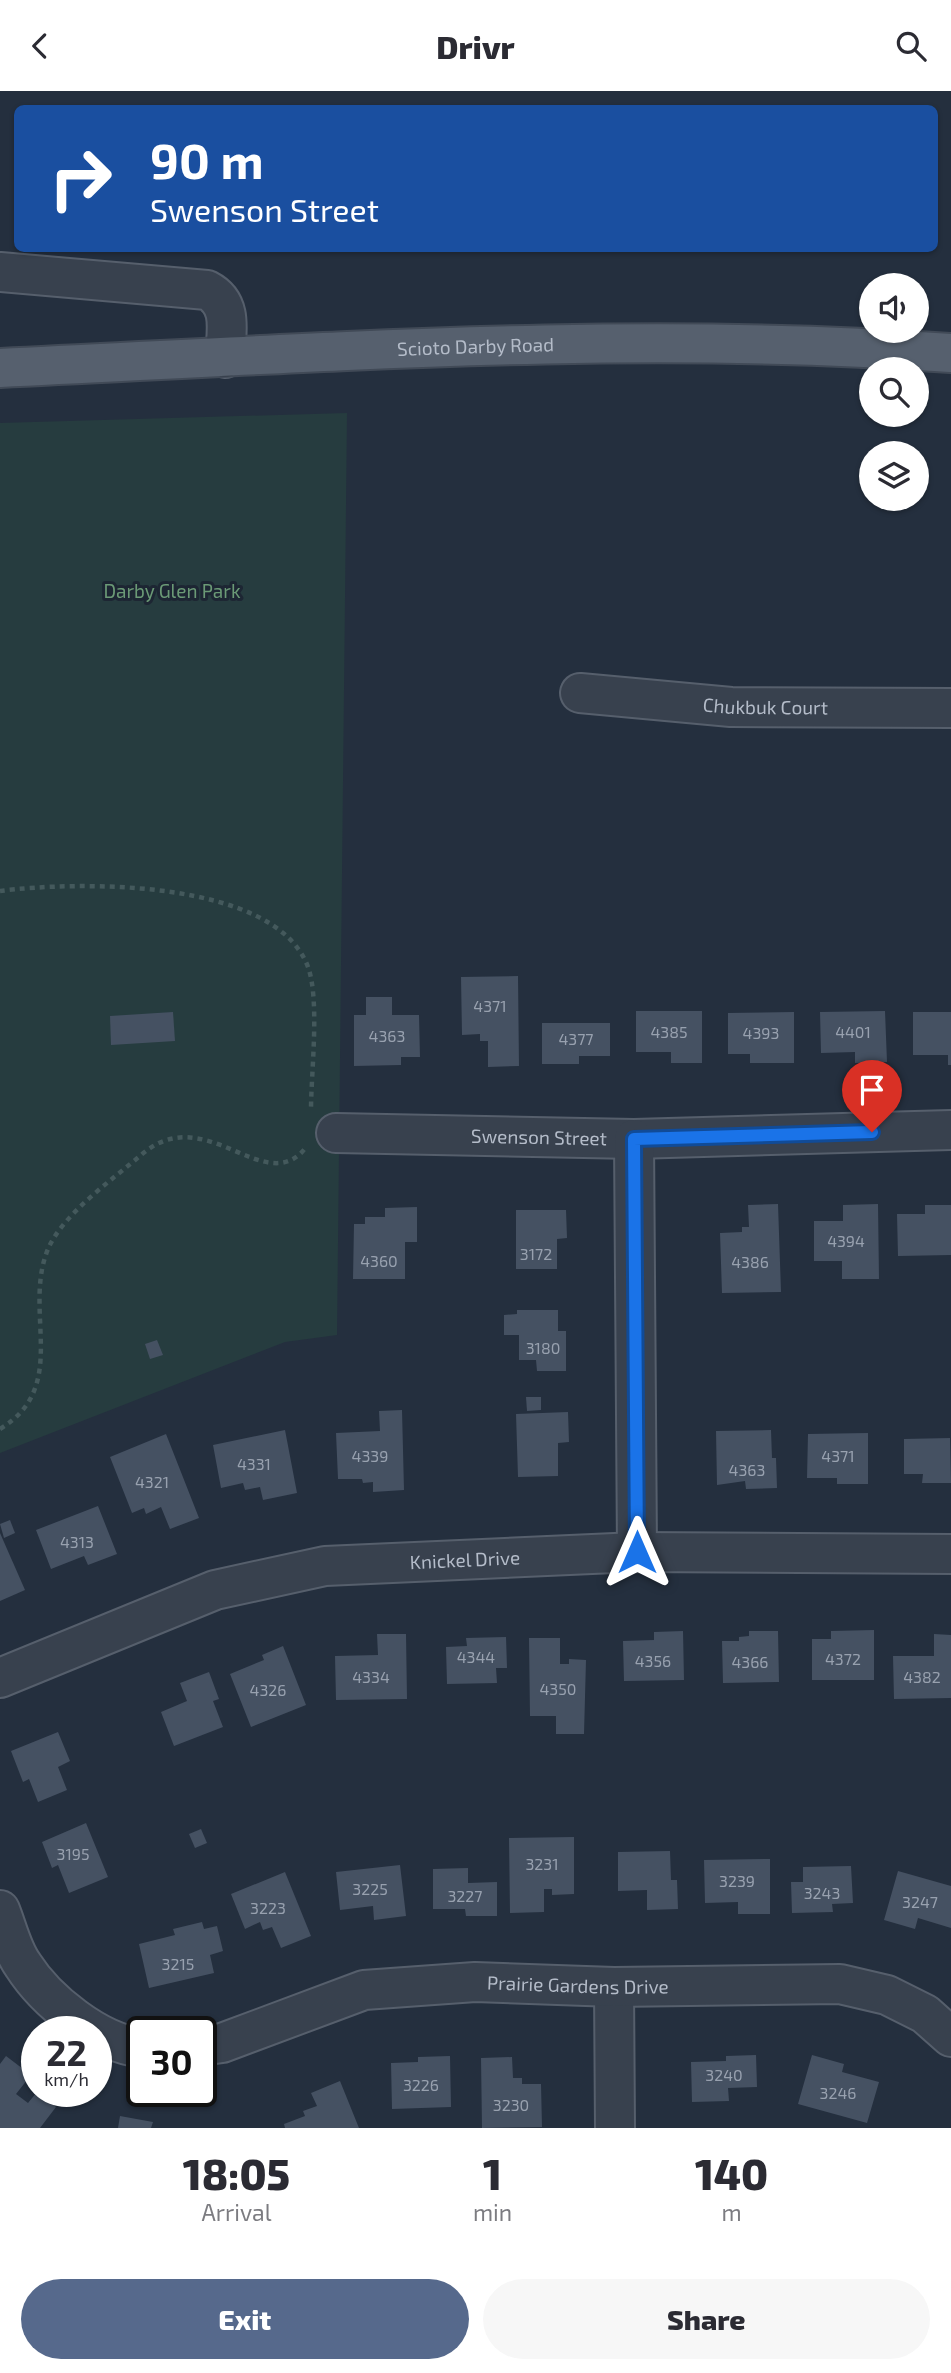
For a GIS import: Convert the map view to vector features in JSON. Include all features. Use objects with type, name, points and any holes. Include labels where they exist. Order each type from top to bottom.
[{"type":"main road","name":"Scioto Darby Road","points":[[0,369],[623,343],[859,346],[951,353]]},
{"type":"street","points":[[0,272],[207,290],[217,296],[225,306],[225,358]]},
{"type":"street","name":"Chukbuk Court","points":[[580,693],[731,707],[951,708]]},
{"type":"street","name":"Swenson Street","points":[[319,1131],[634,1139],[951,1130]]},
{"type":"street","points":[[634,1139],[637,1552]]},
{"type":"street","name":"Knickel Drive","points":[[0,1678],[215,1590],[325,1566],[637,1552],[951,1554]]},
{"type":"street","points":[[0,1910],[22,1965],[52,2000],[87,2028],[126,2041]]},
{"type":"street","name":"Prairie Gardens Drive","points":[[217,2044],[364,1990],[475,1982],[614,1987],[840,1985],[887,1995],[925,2014],[951,2037]]},
{"type":"street","points":[[614,1987],[615,2128]]},
{"type":"path","points":[[0,891],[101,885],[188,894],[257,916],[275,926],[299,949],[312,981],[319,1131],[301,1154],[278,1163],[249,1158],[199,1136],[180,1136],[143,1153],[68,1217],[48,1249],[41,1277],[41,1364],[38,1384],[30,1404],[15,1420],[0,1429]]},
{"type":"green space","name":"Darby Glen Park","points":[[347,413],[337,1335],[285,1342],[0,1453],[0,423]]},
{"type":"building","points":[[518,976],[519,1066],[488,1067],[488,1041],[480,1041],[480,1034],[462,1035],[461,977]]},
{"type":"building","points":[[366,997],[392,997],[392,1015],[419,1015],[420,1057],[401,1057],[401,1065],[354,1066],[354,1015],[366,1015]]},
{"type":"building","points":[[636,1011],[702,1011],[702,1063],[671,1063],[671,1052],[636,1052]]},
{"type":"building","points":[[885,1011],[887,1062],[855,1063],[855,1052],[821,1053],[820,1012]]},
{"type":"building","points":[[173,1012],[175,1041],[111,1045],[110,1016]]},
{"type":"building","points":[[794,1012],[794,1063],[750,1063],[750,1054],[728,1054],[728,1013]]},
{"type":"building","points":[[913,1012],[951,1012],[951,1065],[948,1065],[948,1055],[913,1055]]},
{"type":"building","points":[[542,1023],[610,1023],[610,1056],[579,1056],[579,1064],[542,1064]]},
{"type":"building","points":[[778,1204],[781,1292],[722,1293],[720,1233],[742,1232],[742,1227],[749,1227],[748,1205]]},
{"type":"building","points":[[878,1204],[879,1279],[842,1279],[842,1261],[814,1261],[814,1221],[843,1221],[843,1205]]},
{"type":"building","points":[[925,1205],[951,1205],[951,1255],[898,1256],[897,1214],[925,1214]]},
{"type":"building","points":[[417,1207],[417,1242],[405,1242],[405,1279],[353,1279],[354,1224],[365,1224],[365,1217],[385,1217],[385,1208]]},
{"type":"building","points":[[516,1210],[566,1210],[567,1238],[557,1239],[557,1269],[516,1269]]},
{"type":"building","points":[[517,1310],[558,1310],[558,1331],[566,1331],[566,1371],[537,1371],[536,1360],[519,1360],[519,1335],[504,1335],[504,1315],[517,1314]]},
{"type":"building","points":[[157,1340],[163,1355],[150,1359],[145,1344]]},
{"type":"building","points":[[526,1397],[541,1397],[541,1410],[527,1411]]},
{"type":"building","points":[[402,1410],[404,1490],[373,1492],[373,1482],[338,1479],[336,1433],[380,1431],[379,1411]]},
{"type":"building","points":[[568,1412],[569,1442],[558,1443],[558,1476],[518,1477],[516,1414]]},
{"type":"building","points":[[285,1430],[297,1493],[263,1500],[260,1487],[245,1490],[243,1483],[221,1488],[213,1445]]},
{"type":"building","points":[[771,1430],[777,1488],[746,1489],[745,1481],[717,1485],[716,1431]]},
{"type":"building","points":[[868,1433],[868,1484],[837,1484],[837,1478],[807,1478],[808,1434]]},
{"type":"building","points":[[166,1434],[199,1518],[170,1529],[161,1507],[146,1514],[144,1508],[132,1513],[110,1457]]},
{"type":"building","points":[[950,1438],[951,1483],[922,1483],[923,1474],[904,1474],[904,1439]]},
{"type":"building","points":[[98,1506],[117,1554],[88,1565],[84,1556],[51,1569],[36,1530]]},
{"type":"building","points":[[10,1520],[15,1533],[4,1538],[0,1524]]},
{"type":"building","points":[[0,1533],[25,1590],[0,1601]]},
{"type":"building","points":[[874,1630],[874,1680],[812,1680],[812,1639],[831,1639],[831,1631]]},
{"type":"building","points":[[683,1631],[684,1680],[624,1681],[623,1641],[654,1640],[654,1632]]},
{"type":"building","points":[[749,1631],[778,1631],[779,1682],[723,1683],[722,1641],[739,1641],[739,1637],[749,1636]]},
{"type":"building","points":[[377,1634],[406,1634],[407,1699],[336,1700],[335,1656],[378,1655]]},
{"type":"building","points":[[934,1634],[951,1635],[951,1698],[894,1699],[893,1656],[934,1656]]},
{"type":"building","points":[[506,1637],[507,1668],[496,1668],[497,1683],[447,1684],[446,1647],[467,1646],[466,1638]]},
{"type":"building","points":[[529,1638],[560,1638],[560,1664],[569,1664],[569,1659],[586,1660],[584,1734],[556,1734],[556,1716],[530,1716]]},
{"type":"building","points":[[283,1646],[306,1705],[251,1727],[230,1674],[264,1660],[262,1655]]},
{"type":"building","points":[[209,1672],[219,1699],[213,1701],[223,1727],[174,1746],[161,1712],[187,1701],[180,1683]]},
{"type":"building","points":[[58,1732],[70,1761],[58,1767],[67,1790],[38,1802],[29,1779],[23,1782],[11,1751]]},
{"type":"building","points":[[86,1823],[108,1877],[69,1893],[58,1865],[52,1868],[42,1842]]},
{"type":"building","points":[[201,1829],[207,1843],[195,1848],[189,1834]]},
{"type":"building","points":[[574,1837],[574,1894],[552,1895],[552,1889],[544,1889],[544,1912],[510,1913],[509,1838]]},
{"type":"building","points":[[670,1851],[671,1880],[677,1880],[678,1909],[647,1910],[647,1890],[618,1891],[618,1852]]},
{"type":"building","points":[[770,1859],[770,1914],[738,1914],[738,1902],[705,1903],[704,1860]]},
{"type":"building","points":[[400,1865],[406,1916],[374,1920],[373,1906],[340,1910],[336,1872]]},
{"type":"building","points":[[851,1866],[853,1903],[832,1904],[833,1912],[792,1913],[791,1882],[803,1882],[803,1867]]},
{"type":"building","points":[[468,1868],[468,1883],[497,1882],[497,1916],[466,1916],[465,1909],[433,1909],[433,1869]]},
{"type":"building","points":[[898,1871],[951,1886],[951,1928],[918,1918],[915,1929],[884,1920]]},
{"type":"building","points":[[285,1872],[311,1936],[281,1948],[272,1927],[263,1930],[260,1922],[245,1929],[231,1894]]},
{"type":"building","points":[[202,1922],[204,1929],[217,1926],[223,1951],[210,1955],[214,1973],[149,1988],[139,1944],[175,1935],[173,1929]]},
{"type":"building","points":[[756,2055],[757,2087],[728,2088],[729,2101],[692,2102],[691,2062],[726,2061],[726,2056]]},
{"type":"building","points":[[812,2055],[844,2064],[842,2072],[879,2082],[867,2123],[798,2104]]},
{"type":"building","points":[[6,2056],[21,2067],[21,2088],[16,2094],[21,2098],[21,2107],[56,2107],[40,2128],[0,2128],[0,2064]]},
{"type":"building","points":[[450,2056],[451,2107],[392,2109],[391,2063],[418,2062],[418,2057]]},
{"type":"building","points":[[512,2057],[513,2078],[522,2078],[522,2084],[541,2084],[542,2127],[482,2128],[481,2058]]},
{"type":"building","points":[[340,2081],[359,2128],[285,2128],[284,2124],[305,2116],[303,2111],[317,2106],[311,2093]]},
{"type":"building","points":[[120,2116],[153,2122],[151,2128],[118,2128]]},
{"type":"route","points":[[637,1552],[634,1139],[872,1132]]}]
